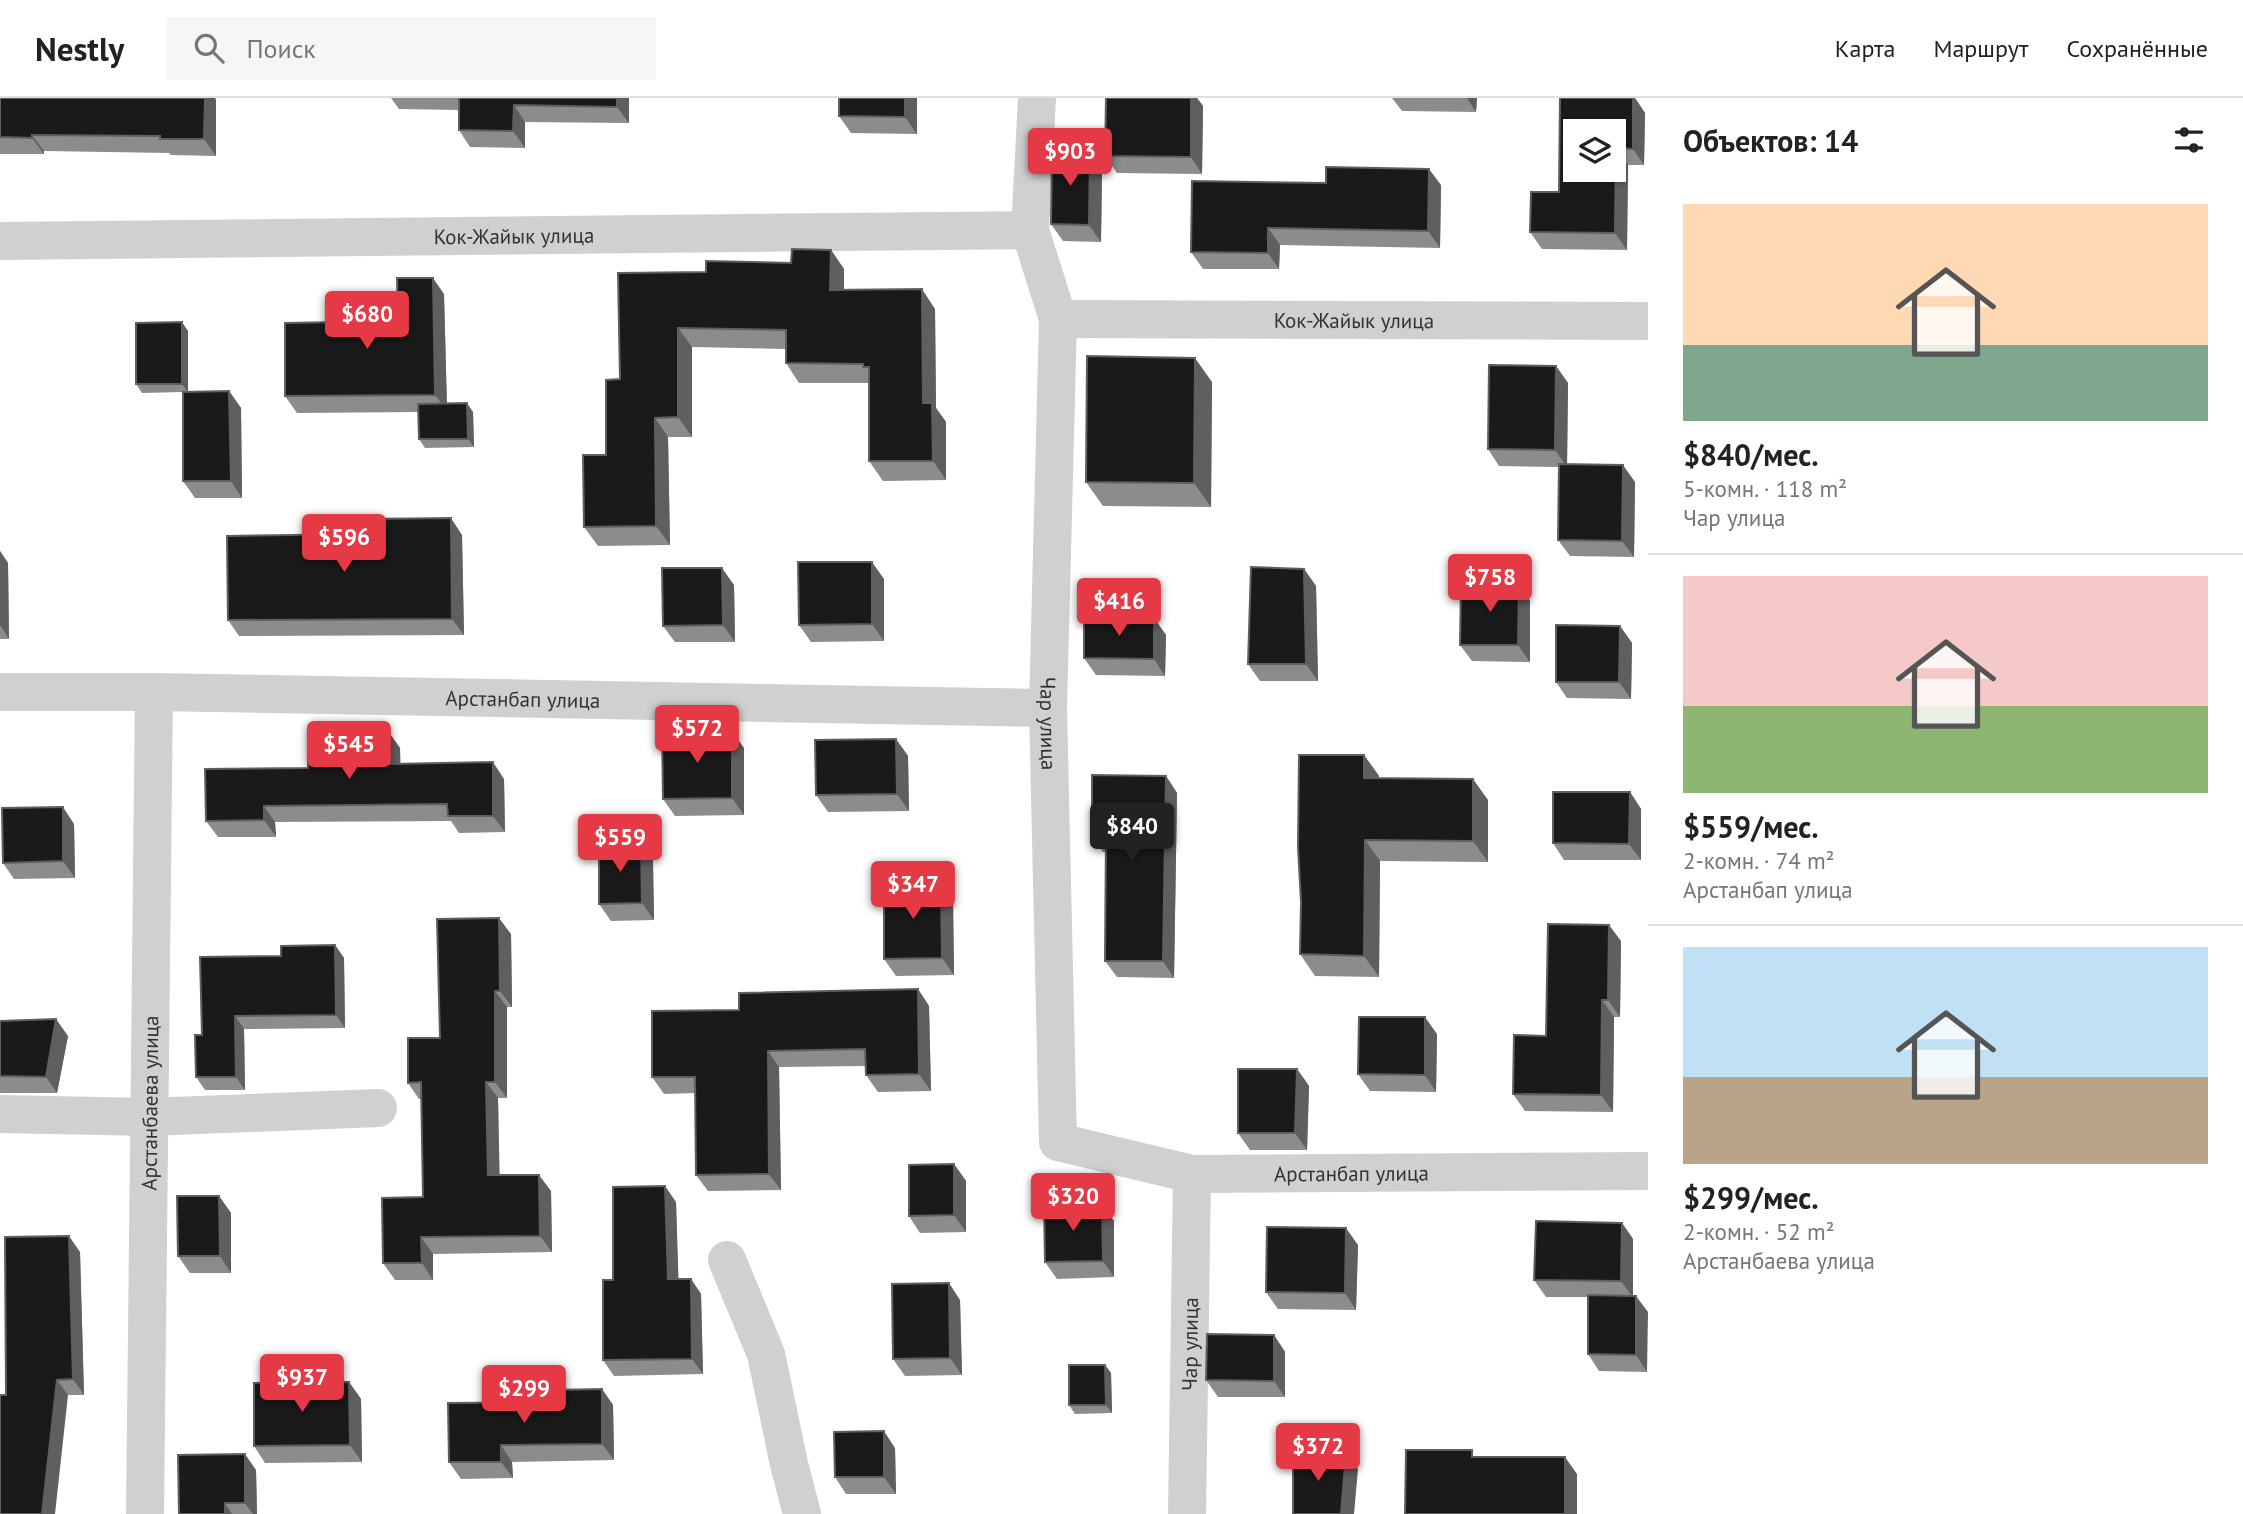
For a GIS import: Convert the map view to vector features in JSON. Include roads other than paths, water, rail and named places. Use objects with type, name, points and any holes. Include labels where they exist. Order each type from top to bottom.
[{"type":"street","name":"Чар улица","points":[[1037,98],[1030,230],[1058,319],[1048,708],[1058,1142]]},
{"type":"street","name":"Кок-Жайык улица","points":[[0,241],[1030,230]]},
{"type":"street","name":"Кок-Жайык улица","points":[[1058,319],[1648,321]]},
{"type":"street","name":"Арстанбап улица","points":[[0,692],[154,692],[1048,708]]},
{"type":"street","name":"Арстанбаева улица","points":[[145,1514],[154,692]]},
{"type":"street","points":[[0,1115],[149,1117],[378,1108]]},
{"type":"street","name":"Арстанбап улица","points":[[1058,1142],[1192,1174],[1648,1171]]},
{"type":"street","name":"Чар улица","points":[[1186,1514],[1192,1174]]},
{"type":"street","points":[[727,1260],[766,1354],[802,1514]]}]
